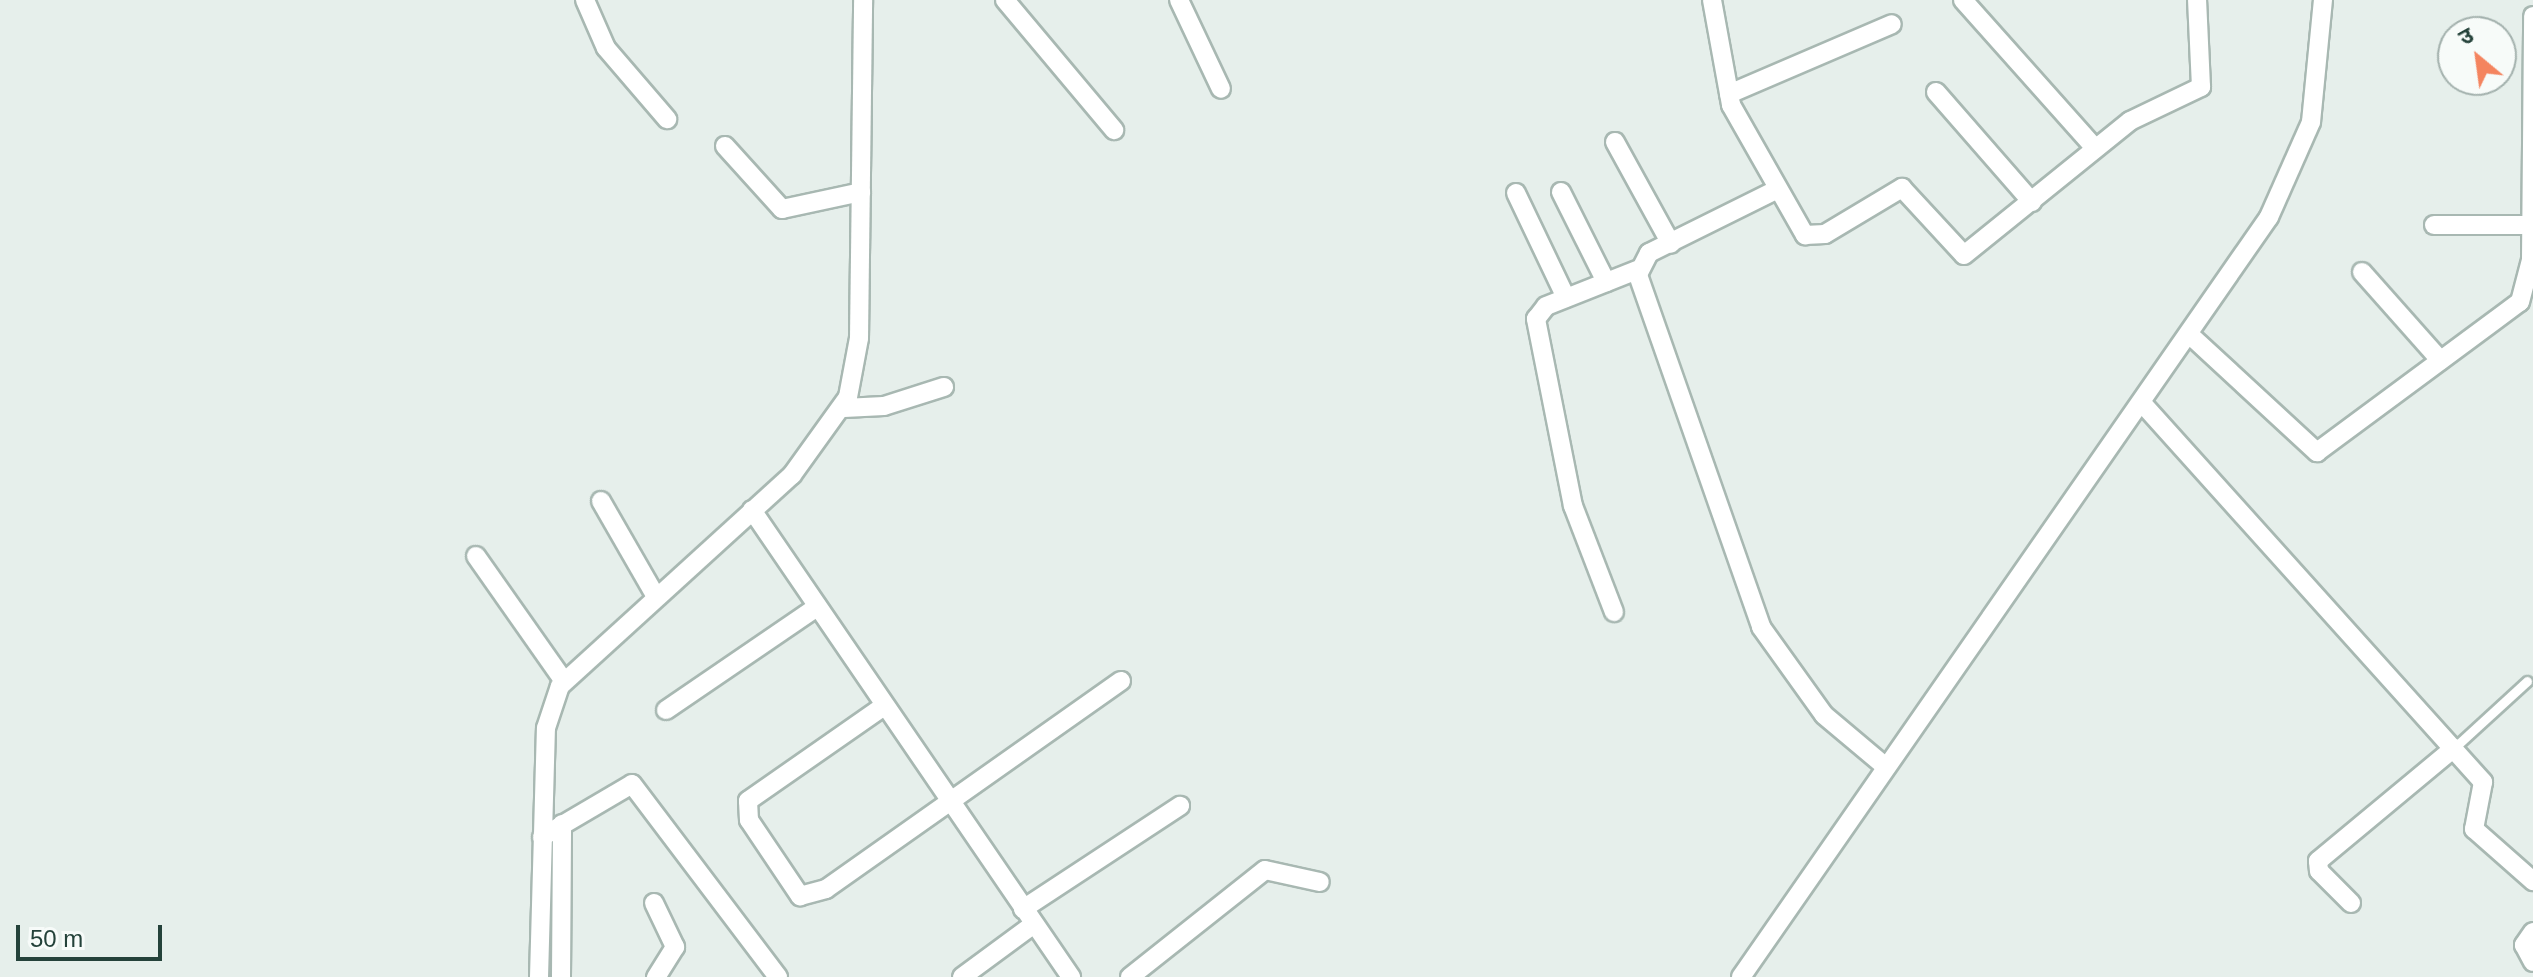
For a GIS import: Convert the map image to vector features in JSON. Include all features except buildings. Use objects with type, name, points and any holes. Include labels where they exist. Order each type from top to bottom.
[{"type":"street","points":[[585,0],[606,48],[667,119]]},
{"type":"street","points":[[854,408],[858,349],[863,0]]},
{"type":"street","points":[[1005,0],[1114,130]]},
{"type":"street","points":[[1179,0],[1221,89]]},
{"type":"street","points":[[1712,0],[1729,94],[1803,233],[1814,237],[1906,188],[1964,255],[2130,121],[2201,87],[2197,0]]},
{"type":"street","points":[[1963,0],[2095,148]]},
{"type":"street","points":[[1741,977],[2190,335],[2299,157],[2319,89],[2323,0]]},
{"type":"street","points":[[2190,335],[2313,451],[2527,293],[2532,225],[2533,16]]},
{"type":"street","points":[[1729,94],[1892,24]]},
{"type":"street","points":[[1936,92],[2032,202]]},
{"type":"street","points":[[1615,142],[1671,244]]},
{"type":"street","points":[[725,146],[782,209],[861,192]]},
{"type":"street","points":[[1778,189],[1643,257],[1637,270],[1761,627],[1824,715],[1886,767]]},
{"type":"street","points":[[1561,192],[1606,282]]},
{"type":"street","points":[[1516,193],[1566,298]]},
{"type":"street","points":[[2434,225],[2532,225]]},
{"type":"street","points":[[1614,612],[1573,506],[1543,368],[1536,319],[1566,298],[1637,270]]},
{"type":"street","points":[[2362,272],[2440,360]]},
{"type":"street","points":[[539,977],[551,929],[553,830],[546,728],[564,681],[752,510],[854,408],[944,387]]},
{"type":"street","points":[[2142,403],[2486,786],[2472,815],[2474,829],[2533,881]]},
{"type":"street","points":[[601,501],[655,595]]},
{"type":"street","points":[[752,510],[1071,977]]},
{"type":"street","points":[[476,556],[564,681]]},
{"type":"street","points":[[666,710],[817,607]]},
{"type":"street","points":[[884,706],[751,794],[749,820],[793,890],[817,895],[951,804],[1121,681]]},
{"type":"street","points":[[2351,903],[2319,871],[2318,861],[2454,748]]},
{"type":"street","points":[[553,830],[623,784],[638,787],[778,977]]},
{"type":"street","points":[[962,977],[1028,917],[1180,806]]},
{"type":"street","points":[[1130,977],[1265,870],[1320,882]]},
{"type":"street","points":[[654,903],[675,947],[656,977]]},
{"type":"street","points":[[551,929],[561,977]]},
{"type":"street","points":[[2533,932],[2524,945],[2533,962]]},
{"type":"lane","points":[[2454,748],[2527,681]]}]
